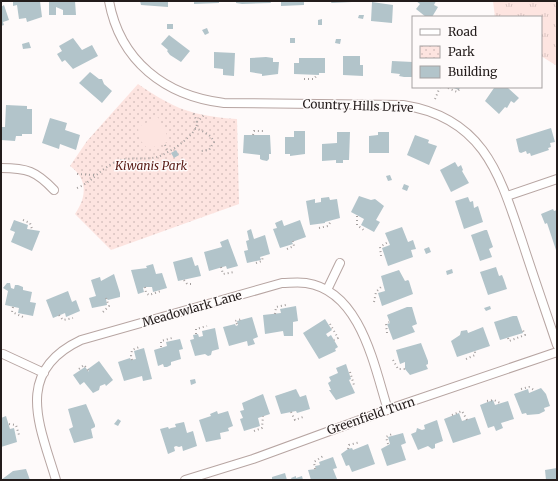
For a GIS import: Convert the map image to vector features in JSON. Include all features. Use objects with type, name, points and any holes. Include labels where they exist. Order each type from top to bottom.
[{"type":"street","name":"Country Hills Drive","points":[[109,1],[118,31],[131,52],[154,77],[174,89],[198,99],[224,103],[390,104],[426,110],[456,124],[478,144],[494,166],[507,196],[557,345]]},
{"type":"street","points":[[1,168],[18,168],[32,171],[42,178],[54,190]]},
{"type":"street","points":[[507,196],[557,179]]},
{"type":"street","points":[[327,290],[340,263]]},
{"type":"street","name":"Meadowlark Lane","points":[[56,480],[40,428],[36,407],[39,384],[44,372],[57,354],[81,340],[282,283],[306,283],[327,290],[343,301],[356,318],[388,410]]},
{"type":"street","name":"Greenfield Turn","points":[[185,480],[253,459],[388,410],[557,352]]},
{"type":"street","points":[[4,354],[44,372]]},
{"type":"path","points":[[304,79],[314,79],[317,75]]},
{"type":"path","points":[[435,99],[440,88]]},
{"type":"path","points":[[448,88],[457,92],[460,88]]},
{"type":"path","points":[[192,111],[197,122]]},
{"type":"path","points":[[77,188],[88,183],[94,175],[121,160],[157,157],[168,152],[194,133],[197,122],[205,114]]},
{"type":"path","points":[[195,128],[211,136],[214,142],[209,150],[202,150]]},
{"type":"path","points":[[253,135],[254,131],[265,131]]},
{"type":"path","points":[[165,145],[168,152]]},
{"type":"path","points":[[77,174],[94,175]]},
{"type":"path","points":[[357,216],[357,225],[365,232]]},
{"type":"path","points":[[23,220],[30,223],[32,229]]},
{"type":"path","points":[[319,228],[328,226],[331,221]]},
{"type":"path","points":[[287,249],[294,246],[293,241]]},
{"type":"path","points":[[381,256],[380,247],[388,242]]},
{"type":"path","points":[[256,263],[262,261],[263,256]]},
{"type":"path","points":[[221,267],[224,274],[234,272]]},
{"type":"path","points":[[184,280],[187,284],[193,284]]},
{"type":"path","points":[[374,302],[376,292],[383,285]]},
{"type":"path","points":[[145,287],[146,294],[149,295],[161,291]]},
{"type":"path","points":[[102,312],[109,306],[106,298]]},
{"type":"path","points":[[275,314],[276,307],[286,304]]},
{"type":"path","points":[[12,307],[12,312],[14,315],[23,317]]},
{"type":"path","points":[[59,315],[63,320],[72,318]]},
{"type":"path","points":[[237,324],[235,321],[242,319]]},
{"type":"path","points":[[387,333],[385,326],[389,322]]},
{"type":"path","points":[[330,324],[338,338],[334,340]]},
{"type":"path","points":[[196,334],[196,329],[207,326]]},
{"type":"path","points":[[508,338],[509,341],[525,335],[522,328]]},
{"type":"path","points":[[161,347],[160,341],[172,338]]},
{"type":"path","points":[[132,360],[132,350],[139,347]]},
{"type":"path","points":[[466,359],[473,357],[476,354],[475,350]]},
{"type":"path","points":[[393,360],[398,369],[405,369]]},
{"type":"path","points":[[79,369],[84,365],[89,371]]},
{"type":"path","points":[[350,372],[354,385],[352,386]]},
{"type":"path","points":[[521,389],[530,387],[534,390]]},
{"type":"path","points":[[487,401],[494,400],[500,403]]},
{"type":"path","points":[[291,412],[295,420],[303,417]]},
{"type":"path","points":[[452,415],[462,412],[467,420]]},
{"type":"path","points":[[254,431],[262,428],[263,416]]},
{"type":"path","points":[[9,424],[16,425],[19,435]]},
{"type":"path","points":[[388,444],[386,437],[392,434]]},
{"type":"path","points":[[348,450],[349,445],[360,442]]},
{"type":"path","points":[[315,469],[314,462],[323,456]]},
{"type":"green space","points":[[493,1],[557,1],[557,66],[542,57],[542,16],[495,16]]},
{"type":"green space","name":"Kiwanis Park","points":[[138,84],[162,100],[184,110],[208,116],[237,119],[239,204],[111,250],[75,214],[82,201],[84,188],[80,177],[70,166],[87,141]]},
{"type":"green space","points":[[158,117],[170,141],[148,149],[139,139],[138,127]]},
{"type":"building","points":[[13,1],[40,1],[42,17],[27,22],[26,18],[19,19],[17,5],[13,6]]},
{"type":"building","points":[[49,1],[75,1],[76,15],[63,15],[63,10],[56,7],[56,15],[49,15]]},
{"type":"building","points":[[140,1],[168,1],[168,7],[141,5]]},
{"type":"building","points":[[194,1],[219,1],[219,3],[194,4]]},
{"type":"building","points":[[236,1],[270,1],[271,3],[242,4],[236,3]]},
{"type":"building","points":[[281,1],[304,1],[304,5],[281,6]]},
{"type":"building","points":[[332,1],[352,1],[352,2],[331,3]]},
{"type":"building","points":[[416,1],[436,1],[434,5],[438,7],[433,16],[425,16],[416,9],[420,4]]},
{"type":"building","points":[[372,2],[393,5],[392,23],[371,21]]},
{"type":"building","points":[[4,5],[9,20],[3,22],[4,25],[1,26],[1,7]]},
{"type":"building","points":[[359,15],[364,15],[363,19],[358,18]]},
{"type":"building","points":[[322,19],[322,25],[318,25],[318,20]]},
{"type":"building","points":[[167,24],[173,24],[173,29],[167,29]]},
{"type":"building","points":[[207,28],[209,33],[205,35],[202,30]]},
{"type":"building","points":[[169,35],[190,51],[181,62],[170,55],[167,51],[168,50],[161,44]]},
{"type":"building","points":[[73,38],[82,50],[92,45],[98,56],[73,69],[65,60],[62,62],[57,54],[62,51],[59,46]]},
{"type":"building","points":[[290,38],[295,38],[295,43],[290,43]]},
{"type":"building","points":[[336,39],[341,39],[340,44],[335,43]]},
{"type":"building","points":[[29,42],[31,48],[23,49],[22,44]]},
{"type":"building","points":[[214,52],[235,53],[234,76],[223,75],[223,69],[214,68]]},
{"type":"building","points":[[343,56],[360,56],[360,65],[363,65],[363,76],[343,75]]},
{"type":"building","points":[[250,58],[273,58],[273,62],[279,62],[278,74],[262,76],[262,74],[250,72]]},
{"type":"building","points":[[299,58],[325,58],[325,73],[319,73],[319,75],[294,74],[294,63],[299,63]]},
{"type":"building","points":[[392,61],[412,62],[412,77],[404,77],[399,76],[400,74],[391,73]]},
{"type":"building","points":[[90,72],[99,79],[102,79],[104,84],[112,91],[102,103],[79,83]]},
{"type":"building","points":[[494,88],[508,88],[519,98],[514,103],[511,101],[507,108],[505,107],[499,114],[485,101]]},
{"type":"building","points":[[6,105],[27,106],[27,109],[32,109],[32,134],[22,134],[22,136],[16,136],[15,141],[1,140],[1,127],[5,127]]},
{"type":"building","points":[[50,118],[67,123],[65,130],[80,135],[76,150],[60,144],[59,149],[42,143]]},
{"type":"building","points":[[551,128],[555,142],[550,143],[551,147],[548,148],[549,150],[531,156],[530,153],[527,154],[526,151],[521,153],[519,152],[516,139]]},
{"type":"building","points":[[294,131],[305,131],[305,154],[290,156],[290,154],[285,154],[285,137],[294,137]]},
{"type":"building","points":[[337,132],[350,132],[349,160],[343,160],[343,163],[336,163],[336,160],[322,161],[322,144],[337,143]]},
{"type":"building","points":[[378,132],[389,132],[389,153],[369,153],[369,136],[378,135]]},
{"type":"building","points":[[244,135],[270,135],[271,154],[269,154],[269,159],[267,161],[260,159],[260,155],[243,153]]},
{"type":"building","points":[[415,135],[429,140],[428,143],[437,146],[429,165],[407,155]]},
{"type":"building","points":[[176,150],[179,155],[174,158],[171,153]]},
{"type":"building","points":[[455,162],[458,167],[461,165],[462,171],[469,183],[451,192],[440,170]]},
{"type":"building","points":[[390,175],[392,180],[388,181],[386,176]]},
{"type":"building","points":[[404,184],[409,186],[407,191],[402,189]]},
{"type":"building","points":[[359,196],[371,200],[375,199],[384,206],[376,220],[380,222],[374,232],[361,225],[364,219],[351,212]]},
{"type":"building","points":[[329,197],[330,200],[337,199],[340,218],[325,223],[310,225],[306,201],[315,199],[315,203],[321,202],[321,198]]},
{"type":"building","points":[[468,197],[470,202],[473,201],[474,208],[478,206],[483,222],[464,229],[455,201]]},
{"type":"building","points":[[553,209],[554,211],[557,210],[557,253],[547,223],[545,224],[541,214]]},
{"type":"building","points":[[14,220],[28,225],[27,229],[40,231],[32,251],[11,242],[15,232],[10,230]]},
{"type":"building","points":[[282,220],[284,226],[300,220],[306,237],[292,242],[293,244],[280,248],[273,229],[277,228],[275,223]]},
{"type":"building","points":[[402,227],[408,242],[413,240],[416,249],[411,250],[413,257],[388,266],[382,248],[390,245],[385,233]]},
{"type":"building","points":[[251,229],[254,239],[265,235],[270,254],[260,257],[261,260],[247,263],[244,251],[248,250],[246,241],[249,240],[247,231]]},
{"type":"building","points":[[487,230],[493,247],[489,249],[492,257],[480,261],[471,235]]},
{"type":"building","points":[[228,239],[238,266],[227,269],[226,266],[209,271],[204,252],[222,247],[220,242]]},
{"type":"building","points":[[429,247],[431,252],[426,254],[424,249]]},
{"type":"building","points":[[192,257],[195,266],[198,265],[201,276],[178,281],[173,262]]},
{"type":"building","points":[[153,264],[156,274],[162,273],[167,288],[153,292],[152,287],[145,287],[143,288],[144,292],[138,294],[131,270],[147,268],[146,266]]},
{"type":"building","points":[[496,267],[499,276],[502,275],[507,289],[488,295],[480,272]]},
{"type":"building","points":[[452,269],[453,273],[447,275],[446,271]]},
{"type":"building","points":[[399,270],[405,281],[409,281],[413,294],[382,306],[378,293],[385,291],[381,276]]},
{"type":"building","points":[[114,274],[120,297],[108,300],[106,298],[107,305],[92,308],[89,298],[96,296],[91,280],[100,277],[101,281]]},
{"type":"building","points":[[7,283],[10,283],[11,288],[14,289],[15,285],[18,285],[23,287],[23,290],[32,292],[30,302],[36,303],[33,316],[18,313],[19,308],[5,305],[8,291],[3,288]]},
{"type":"building","points":[[68,291],[72,302],[76,300],[80,311],[66,317],[65,313],[53,318],[46,300]]},
{"type":"building","points":[[296,306],[298,321],[293,322],[293,336],[284,336],[283,331],[265,334],[263,315],[281,313],[280,309]]},
{"type":"building","points":[[490,306],[491,309],[486,311],[484,308]]},
{"type":"building","points":[[407,307],[412,307],[417,324],[412,326],[415,332],[393,340],[387,324],[390,323],[387,315]]},
{"type":"building","points":[[517,316],[523,333],[500,340],[494,322]]},
{"type":"building","points":[[252,317],[258,337],[253,339],[255,344],[248,346],[247,341],[229,346],[223,327],[235,324],[236,326],[238,325],[237,321]]},
{"type":"building","points":[[325,319],[332,330],[326,334],[328,337],[331,335],[338,347],[335,349],[336,351],[319,359],[303,333]]},
{"type":"building","points":[[483,327],[490,346],[457,357],[451,341],[460,335],[461,331],[467,330],[468,333]]},
{"type":"building","points":[[215,328],[219,349],[212,351],[211,355],[208,356],[205,354],[195,356],[190,340],[194,339],[193,335],[198,334],[199,337],[203,336],[202,331]]},
{"type":"building","points":[[180,339],[183,349],[179,350],[181,359],[171,362],[171,365],[167,367],[164,367],[163,364],[158,366],[154,350],[167,346],[166,342]]},
{"type":"building","points":[[421,343],[428,361],[428,364],[426,365],[428,369],[410,375],[405,369],[405,362],[400,364],[396,350]]},
{"type":"building","points":[[144,348],[152,379],[143,381],[142,376],[124,381],[118,362],[130,358],[131,360],[136,359],[134,351]]},
{"type":"building","points":[[99,361],[113,380],[106,386],[105,384],[100,386],[99,390],[93,393],[84,382],[80,385],[73,375],[85,367],[89,372],[88,369]]},
{"type":"building","points":[[346,364],[351,379],[349,380],[355,393],[336,400],[329,390],[331,390],[328,383],[331,381],[329,377],[338,373],[336,368]]},
{"type":"building","points":[[195,379],[196,383],[191,385],[190,380]]},
{"type":"building","points":[[541,388],[546,394],[550,406],[544,408],[545,411],[539,414],[522,414],[514,394],[528,389],[529,393]]},
{"type":"building","points":[[296,389],[300,397],[306,395],[310,409],[297,413],[296,411],[281,414],[275,396]]},
{"type":"building","points":[[263,394],[270,414],[258,418],[260,426],[244,431],[240,419],[243,418],[240,411],[244,410],[242,403]]},
{"type":"building","points":[[493,400],[495,405],[508,401],[514,419],[501,423],[503,428],[496,431],[494,426],[488,428],[480,405]]},
{"type":"building","points":[[86,404],[95,425],[95,427],[91,429],[93,438],[74,443],[69,429],[73,427],[68,409]]},
{"type":"building","points":[[217,411],[218,414],[228,411],[233,426],[228,428],[229,431],[220,433],[221,439],[206,442],[199,420],[211,416],[210,414]]},
{"type":"building","points":[[459,413],[462,421],[475,417],[481,434],[453,443],[444,419]]},
{"type":"building","points":[[6,416],[10,429],[14,428],[17,442],[1,447],[1,418]]},
{"type":"building","points":[[118,419],[121,421],[118,426],[114,424]]},
{"type":"building","points":[[437,420],[443,441],[435,444],[435,448],[432,449],[428,446],[418,450],[411,434],[416,432],[417,428],[422,430],[425,429],[424,425]]},
{"type":"building","points":[[184,422],[187,433],[193,431],[197,446],[183,451],[182,446],[176,446],[174,447],[175,451],[168,454],[160,429],[176,427],[175,424]]},
{"type":"building","points":[[403,433],[406,443],[401,445],[406,460],[387,466],[381,449],[390,444],[388,437]]},
{"type":"building","points":[[368,444],[375,464],[352,472],[349,465],[346,466],[341,454],[348,449],[352,448],[353,450]]},
{"type":"building","points":[[333,457],[337,468],[333,469],[337,479],[311,480],[308,470],[316,469],[315,466],[320,465],[319,462]]},
{"type":"building","points":[[557,468],[557,480],[546,480],[545,470]]},
{"type":"building","points":[[26,469],[30,480],[1,480],[13,471]]},
{"type":"building","points":[[285,473],[287,480],[272,480],[272,477]]},
{"type":"building","points":[[296,476],[296,478],[302,476],[303,480],[292,480],[291,478]]}]
